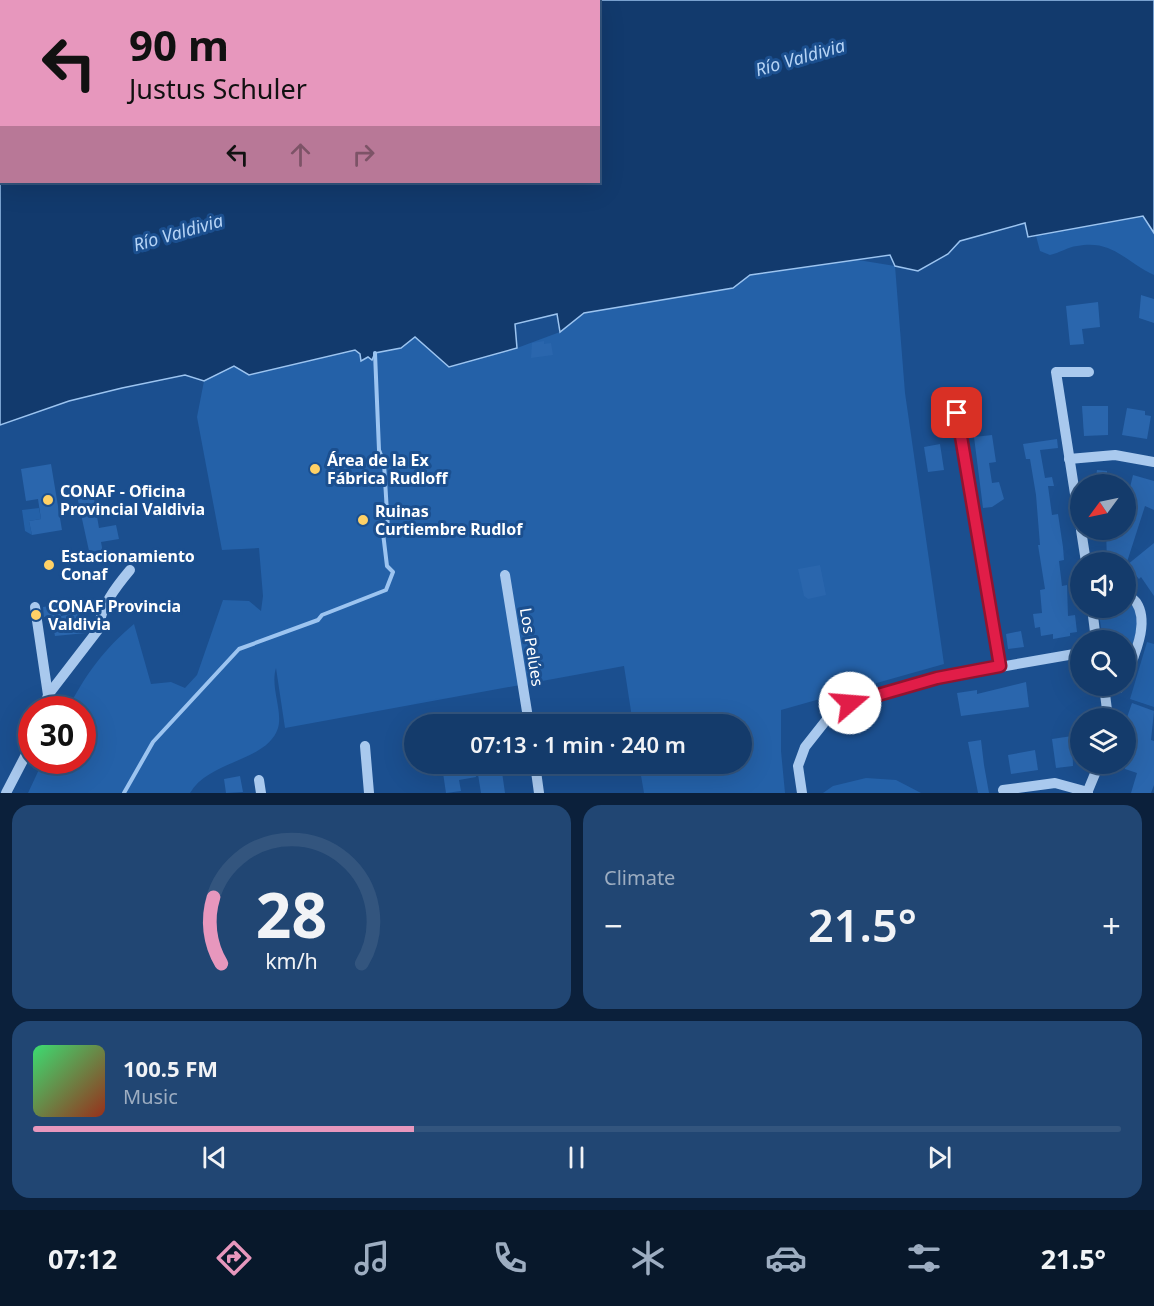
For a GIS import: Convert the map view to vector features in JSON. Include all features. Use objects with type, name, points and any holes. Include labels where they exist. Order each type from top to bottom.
[{"type":"street","points":[[1071,474],[1056,372],[1089,372]]},
{"type":"street","points":[[957,413],[1000,666]]},
{"type":"street","points":[[1069,459],[1115,455],[1154,462]]},
{"type":"street","points":[[48,695],[98,630],[99,619],[114,590],[130,570]]},
{"type":"street","name":"Los Pelúes","points":[[506,575],[527,714]]},
{"type":"street","points":[[1136,602],[1141,620],[1136,647]]},
{"type":"street","points":[[35,607],[48,695]]},
{"type":"street","points":[[802,793],[798,766],[805,747],[835,709],[937,678],[1070,654]]},
{"type":"street","points":[[365,746],[369,793]]},
{"type":"street","points":[[6,793],[18,770]]},
{"type":"street","points":[[536,774],[539,793]]},
{"type":"street","points":[[1003,790],[1046,783],[1088,792],[1096,774]]},
{"type":"street","points":[[258,780],[261,793]]},
{"type":"shaded area","points":[[1154,203],[1154,275],[1118,253],[1100,246],[1074,247],[1050,255],[1040,251],[1035,232]]},
{"type":"shaded area","points":[[852,259],[895,266],[905,393],[944,664],[781,710],[781,751],[785,793],[644,793],[641,774],[752,774],[752,714],[631,714],[624,666],[285,728],[276,668],[274,683],[279,721],[272,739],[250,755],[210,774],[190,793],[28,793],[37,774],[96,774],[96,696],[75,696],[96,663],[134,624],[151,684],[171,682],[185,688],[197,675],[223,600],[249,601],[261,611],[263,596],[259,548],[222,550],[197,417],[204,381],[234,366],[246,374],[355,350],[360,354],[401,348],[415,337],[431,351],[517,348],[560,332],[584,313],[732,288],[750,275]]},
{"type":"shaded area","points":[[39,508],[41,519],[29,521],[32,535],[25,531],[22,510]]},
{"type":"shaded area","points":[[1136,613],[1137,630],[1136,634],[1136,630],[1101,630],[1100,618],[1136,618]]},
{"type":"shaded area","points":[[1147,642],[1154,644],[1154,707],[1130,699],[1131,696],[1136,696],[1136,679]]},
{"type":"shaded area","points":[[866,778],[896,780],[921,793],[823,793],[833,786]]},
{"type":"water","name":"Río Valdivia","points":[[600,0],[1154,0],[1154,233],[1143,216],[1028,237],[1025,223],[960,241],[948,254],[918,271],[895,266],[890,255],[750,275],[733,288],[584,313],[560,332],[557,314],[515,324],[517,348],[449,367],[415,337],[401,348],[375,353],[372,360],[368,357],[361,361],[360,354],[355,350],[249,375],[234,366],[204,381],[185,375],[122,388],[69,401],[0,425],[0,183],[600,183]]},
{"type":"building","points":[[1141,295],[1154,299],[1154,323],[1139,318]]},
{"type":"building","points":[[1098,302],[1100,327],[1082,329],[1084,344],[1070,345],[1066,306]]},
{"type":"building","points":[[544,341],[544,344],[551,343],[553,355],[531,358],[532,343]]},
{"type":"building","points":[[1082,406],[1108,406],[1108,435],[1084,436]]},
{"type":"building","points":[[1127,408],[1145,411],[1145,415],[1151,416],[1147,439],[1122,435]]},
{"type":"building","points":[[992,435],[996,462],[989,463],[992,483],[999,482],[1004,499],[992,507],[983,508],[974,437]]},
{"type":"building","points":[[1057,439],[1058,448],[1040,450],[1045,478],[1052,477],[1054,486],[1048,486],[1052,515],[1058,514],[1064,560],[1059,561],[1062,586],[1067,585],[1068,616],[1075,618],[1077,630],[1070,630],[1070,636],[1053,639],[1053,634],[1041,636],[1040,627],[1035,628],[1033,614],[1042,613],[1040,590],[1045,589],[1038,545],[1040,545],[1036,495],[1030,459],[1026,459],[1023,444]]},
{"type":"building","points":[[940,444],[944,470],[928,472],[924,447]]},
{"type":"building","name":"CONAF - Oficina Provincial Valdivia","points":[[51,464],[62,530],[32,535],[29,521],[41,519],[38,499],[26,501],[21,469]]},
{"type":"building","points":[[1097,470],[1107,471],[1107,474],[1096,474]]},
{"type":"building","points":[[1136,476],[1154,481],[1154,510],[1145,506],[1136,534]]},
{"type":"building","points":[[93,493],[99,528],[116,525],[119,539],[101,542],[104,558],[91,560],[77,496]]},
{"type":"building","points":[[1106,540],[1134,540],[1130,552],[1107,552]]},
{"type":"building","points":[[1154,543],[1154,596],[1141,577],[1139,579],[1136,576],[1136,558]]},
{"type":"building","points":[[820,565],[826,595],[808,599],[804,596],[798,569]]},
{"type":"building","points":[[59,606],[61,616],[83,612],[89,630],[86,633],[55,636],[51,616],[44,617],[43,607]]},
{"type":"building","points":[[1021,631],[1024,647],[1008,649],[1006,634]]},
{"type":"building","points":[[1026,682],[1029,707],[961,716],[957,693],[977,690],[977,694]]},
{"type":"building","points":[[1132,703],[1154,711],[1151,740],[1154,741],[1154,785],[1151,793],[1131,793],[1137,773],[1136,708],[1130,708]]},
{"type":"building","points":[[1070,736],[1070,766],[1056,768],[1052,739]]},
{"type":"building","points":[[981,740],[989,793],[978,793],[968,742]]},
{"type":"building","points":[[1035,750],[1038,770],[1011,774],[1008,755]]},
{"type":"building","points":[[443,774],[476,774],[476,777],[459,780],[461,791],[446,793]]},
{"type":"building","points":[[478,774],[502,774],[505,793],[481,793]]},
{"type":"building","points":[[240,776],[243,792],[226,793],[224,779]]},
{"type":"waterway","points":[[124,793],[153,742],[239,649],[318,620],[322,615],[386,590],[393,572],[387,566],[383,533],[388,529],[384,463],[379,450],[375,353]]},
{"type":"place","name":"Área de la Ex Fábrica Rudloff","points":[[315,469]]},
{"type":"place","name":"CONAF - Oficina Provincial Valdivia","points":[[48,500]]},
{"type":"place","name":"Ruinas Curtiembre Rudlof","points":[[363,520]]},
{"type":"place","name":"Estacionamiento Conaf","points":[[49,565]]},
{"type":"place","name":"CONAF Provincia Valdivia","points":[[36,615]]},
{"type":"route","points":[[850,703],[937,678],[1000,666],[957,413]]}]
